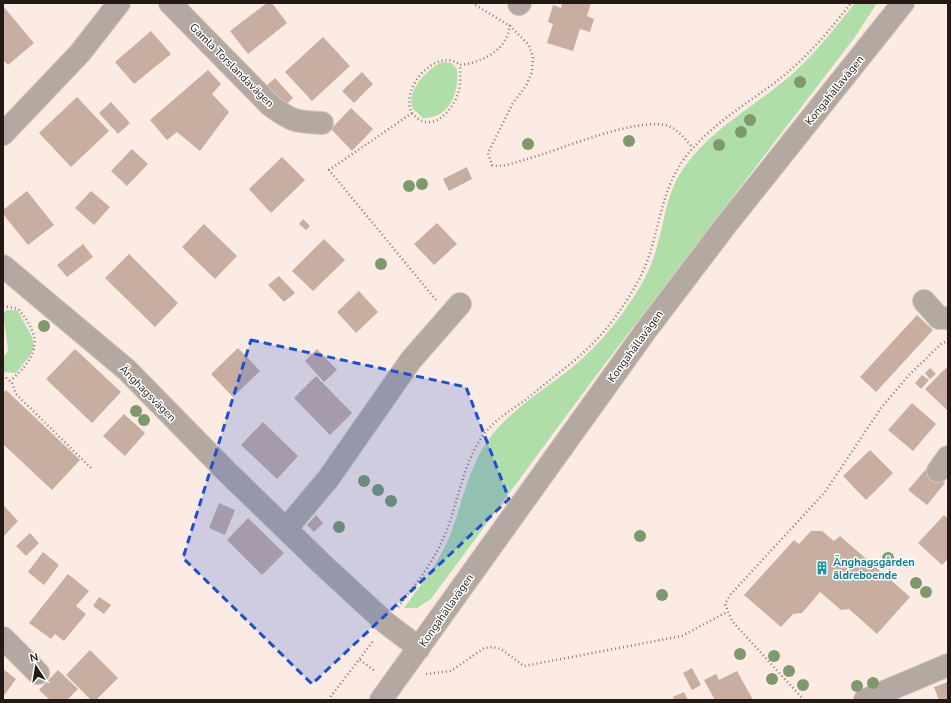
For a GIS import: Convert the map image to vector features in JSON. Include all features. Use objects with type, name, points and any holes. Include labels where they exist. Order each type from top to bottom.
[{"type":"street","points":[[3,134],[80,53],[119,3]]},
{"type":"street","name":"Gamla Torslandavägen","points":[[170,3],[270,105],[283,115],[298,122],[322,123]]},
{"type":"street","name":"Kongahällavägen","points":[[381,700],[647,329],[726,224],[903,3]]},
{"type":"street","name":"Änghagsvägen","points":[[3,266],[127,370],[286,529],[386,623],[419,648]]},
{"type":"street","points":[[924,302],[939,318],[948,318]]},
{"type":"street","points":[[286,529],[328,478],[450,304]]},
{"type":"street","points":[[3,638],[38,673]]},
{"type":"street","points":[[865,700],[948,665]]},
{"type":"path","points":[[472,3],[510,26],[528,44],[533,56],[532,72],[526,86],[512,103],[488,153],[492,165],[499,166],[514,163],[558,150],[595,136],[643,124],[654,123],[671,127],[678,132],[693,148]]},
{"type":"path","points":[[328,700],[431,563],[446,531],[468,462],[484,435],[498,419],[587,350],[607,327],[636,286],[647,265],[653,247],[659,213],[670,182],[693,148],[717,125],[782,77],[805,57],[851,3]]},
{"type":"path","points":[[460,65],[458,92],[444,116],[438,120],[424,122],[416,119],[412,113],[408,97],[418,78],[425,71],[444,60],[455,61],[460,65],[475,62],[495,52],[507,37],[519,4]]},
{"type":"path","points":[[412,113],[329,170],[450,304]]},
{"type":"path","points":[[3,306],[18,309],[23,314],[32,332],[35,347],[34,354],[10,381]]},
{"type":"path","points":[[804,700],[732,621],[725,604],[730,595],[825,492],[881,408],[909,375],[941,344],[948,340]]},
{"type":"path","points":[[3,375],[10,381],[16,394],[93,470]]},
{"type":"path","points":[[424,676],[427,674],[451,671],[484,648],[492,647],[500,649],[524,666],[682,636],[727,612]]},
{"type":"highlighted area","points":[[251,340],[466,387],[509,499],[312,684],[183,558]]},
{"type":"green space","points":[[855,3],[877,3],[855,37],[595,377],[431,599],[417,608],[404,608],[428,575],[444,549],[454,526],[473,469],[487,442],[496,430],[514,412],[574,366],[592,350],[616,322],[637,292],[652,261],[670,196],[685,166],[709,139],[799,68],[824,41]]},
{"type":"green space","points":[[443,62],[451,63],[457,69],[457,86],[454,95],[446,109],[440,114],[423,118],[413,109],[411,102],[412,95],[419,81],[424,75],[430,69]]},
{"type":"green space","points":[[7,310],[16,310],[19,313],[32,337],[34,347],[31,354],[16,373],[3,372],[3,356],[8,350],[3,313]]},
{"type":"building","points":[[267,3],[272,3],[287,23],[248,54],[230,31]]},
{"type":"building","points":[[562,3],[591,3],[587,16],[594,19],[590,32],[580,29],[573,51],[547,43],[553,24],[548,22],[553,5],[561,8]]},
{"type":"building","points":[[3,6],[34,43],[8,65],[3,60]]},
{"type":"building","points":[[151,31],[171,54],[134,84],[115,62]]},
{"type":"building","points":[[323,37],[350,66],[312,101],[285,72]]},
{"type":"building","points":[[208,70],[221,84],[212,94],[229,112],[200,151],[177,132],[167,140],[150,120]]},
{"type":"building","points":[[362,72],[373,84],[354,103],[342,91]]},
{"type":"building","points":[[275,78],[293,98],[282,108],[264,88]]},
{"type":"building","points":[[77,97],[109,131],[71,167],[39,133]]},
{"type":"building","points":[[111,102],[130,123],[118,134],[99,113]]},
{"type":"building","points":[[351,108],[373,129],[352,151],[331,129]]},
{"type":"building","points":[[132,149],[148,164],[127,186],[111,171]]},
{"type":"building","points":[[282,157],[305,180],[271,213],[249,189]]},
{"type":"building","points":[[467,167],[472,179],[449,191],[443,179]]},
{"type":"building","points":[[27,191],[54,225],[28,245],[3,214],[3,210]]},
{"type":"building","points":[[91,191],[110,207],[94,225],[75,208]]},
{"type":"building","points":[[303,219],[310,226],[306,230],[299,224]]},
{"type":"building","points":[[437,223],[457,244],[434,265],[414,244]]},
{"type":"building","points":[[204,224],[237,256],[215,279],[182,247]]},
{"type":"building","points":[[324,239],[345,260],[313,291],[292,271]]},
{"type":"building","points":[[83,244],[93,257],[67,277],[57,265]]},
{"type":"building","points":[[129,254],[178,303],[155,327],[105,278]]},
{"type":"building","points":[[279,276],[295,293],[284,302],[268,285]]},
{"type":"building","points":[[359,291],[378,312],[356,333],[337,312]]},
{"type":"building","points":[[917,315],[933,330],[876,392],[860,377]]},
{"type":"building","points":[[238,348],[260,371],[233,397],[211,374]]},
{"type":"building","points":[[75,349],[121,392],[92,423],[46,379]]},
{"type":"building","points":[[317,349],[337,370],[324,382],[305,361]]},
{"type":"building","points":[[930,368],[936,374],[930,379],[925,373]]},
{"type":"building","points":[[946,368],[948,369],[948,411],[925,389]]},
{"type":"building","points":[[922,375],[929,380],[921,389],[915,383]]},
{"type":"building","points":[[316,376],[352,413],[330,435],[294,398]]},
{"type":"building","points":[[6,390],[80,460],[52,490],[3,444],[3,393]]},
{"type":"building","points":[[912,403],[936,424],[913,451],[888,430]]},
{"type":"building","points":[[124,414],[145,433],[125,456],[103,436]]},
{"type":"building","points":[[263,422],[298,456],[277,479],[241,445]]},
{"type":"building","points":[[870,450],[893,473],[866,500],[843,476]]},
{"type":"building","points":[[927,468],[945,483],[927,505],[908,490]]},
{"type":"building","points":[[219,503],[235,510],[225,535],[209,528]]},
{"type":"building","points":[[3,505],[18,521],[3,537]]},
{"type":"building","points":[[316,515],[323,523],[314,532],[307,525]]},
{"type":"building","points":[[944,515],[948,519],[948,559],[942,565],[918,543]]},
{"type":"building","points":[[248,518],[284,553],[262,575],[227,540]]},
{"type":"building","name":"Änghagsgården äldreboende","points":[[811,531],[822,531],[834,541],[840,536],[910,597],[877,634],[849,609],[841,610],[820,592],[802,613],[793,614],[781,627],[744,595],[794,540],[799,544]]},
{"type":"building","points":[[30,533],[39,543],[26,556],[16,546]]},
{"type":"building","points":[[43,552],[59,565],[44,585],[28,572]]},
{"type":"building","points":[[68,574],[89,591],[76,606],[86,614],[64,641],[55,634],[51,639],[29,623]]},
{"type":"building","points":[[99,597],[111,605],[104,614],[93,606]]},
{"type":"building","points":[[90,650],[118,678],[96,700],[91,700],[66,675]]},
{"type":"building","points":[[692,668],[701,685],[692,690],[683,673]]},
{"type":"building","points":[[3,669],[16,679],[3,697]]},
{"type":"building","points":[[58,670],[78,689],[67,700],[50,700],[39,690]]},
{"type":"building","points":[[737,671],[753,700],[715,700],[704,680],[716,674],[719,680]]},
{"type":"building","points":[[948,682],[948,700],[939,700],[934,687]]},
{"type":"building","points":[[684,692],[688,700],[674,700],[673,697]]},
{"type":"place","name":"Änghagsgården äldreboende","points":[[822,568]]}]
